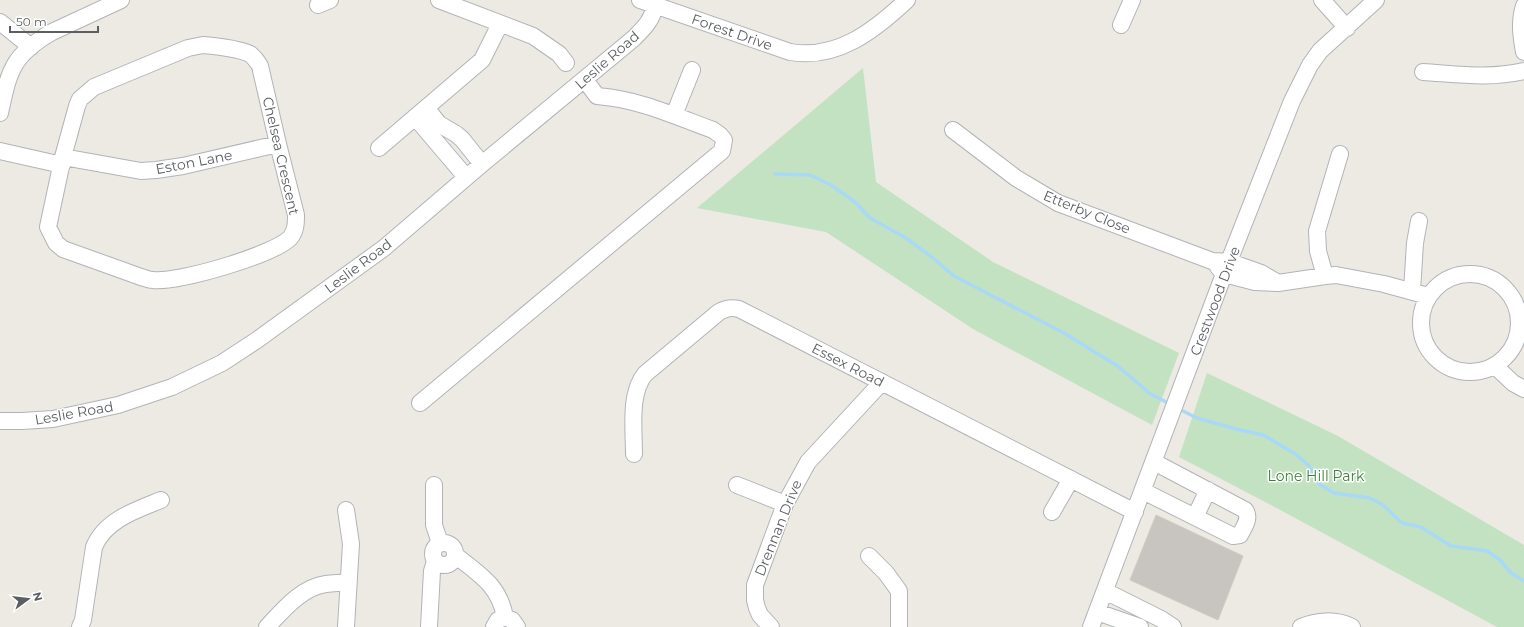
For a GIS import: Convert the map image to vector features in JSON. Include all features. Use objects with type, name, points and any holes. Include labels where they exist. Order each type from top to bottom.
[{"type":"street","points":[[0,113],[14,63],[31,47],[52,32],[104,3],[121,0]]},
{"type":"street","points":[[440,0],[532,36],[558,54],[566,63]]},
{"type":"street","name":"Forest Drive","points":[[640,0],[790,52],[806,54],[834,50],[856,40],[907,0]]},
{"type":"street","name":"Forest Drive","points":[[825,51],[859,27],[892,0]]},
{"type":"street","points":[[1121,25],[1132,0]]},
{"type":"street","points":[[1322,0],[1346,28]]},
{"type":"street","name":"Crestwood Drive","points":[[1091,627],[1292,101],[1310,65],[1320,52],[1376,0]]},
{"type":"street","name":"Leslie Road","points":[[0,421],[53,419],[118,405],[172,386],[222,363],[257,340],[367,261],[633,39],[645,27],[653,15],[655,5]]},
{"type":"street","points":[[1524,6],[1520,31],[1524,52]]},
{"type":"street","points":[[0,22],[31,47]]},
{"type":"street","points":[[379,148],[482,60],[500,24]]},
{"type":"street","name":"Chelsea Crescent","points":[[203,45],[214,46],[250,54],[257,60],[262,71],[278,144],[296,215],[294,232],[290,238],[283,243],[261,253],[214,270],[166,280],[153,280],[141,277],[63,249],[56,243],[48,227],[62,161],[80,99],[94,87],[188,48],[203,45]]},
{"type":"street","points":[[674,115],[692,70]]},
{"type":"street","points":[[1422,72],[1499,76],[1524,71]]},
{"type":"street","points":[[420,403],[722,151],[724,140],[713,130],[638,102],[614,97],[597,96],[585,80]]},
{"type":"street","points":[[421,112],[462,139],[482,164]]},
{"type":"street","points":[[421,112],[466,177]]},
{"type":"street","name":"Etterby Close","points":[[953,130],[1016,178],[1053,200],[1227,268],[1261,274],[1278,284],[1325,276]]},
{"type":"street","name":"Eston Lane","points":[[0,151],[62,161],[141,170],[156,170],[183,166],[278,144]]},
{"type":"street","points":[[1340,154],[1317,231],[1318,250],[1325,276],[1350,277],[1428,296]]},
{"type":"street","points":[[1412,291],[1419,221]]},
{"type":"street","points":[[1465,274],[1480,274],[1494,280],[1506,289],[1514,301],[1519,315],[1519,330],[1515,344],[1507,356],[1495,366],[1482,372],[1467,373],[1452,370],[1429,352],[1423,339],[1420,324],[1422,309],[1428,296],[1438,285],[1451,277],[1465,274]]},
{"type":"street","name":"Essex Road","points":[[634,454],[635,399],[640,380],[645,374],[719,312],[726,308],[739,309],[1135,512]]},
{"type":"street","points":[[1495,366],[1513,384],[1524,389]]},
{"type":"street","name":"Drennan Drive","points":[[771,627],[757,608],[755,600],[755,585],[785,504],[808,462],[882,382]]},
{"type":"street","points":[[1143,491],[1233,536],[1240,535],[1248,518],[1245,510],[1154,462]]},
{"type":"street","points":[[1052,512],[1071,479]]},
{"type":"street","points":[[737,485],[785,504]]},
{"type":"street","points":[[434,486],[434,525],[440,543]]},
{"type":"street","points":[[1195,517],[1208,490]]},
{"type":"street","points":[[80,627],[83,620],[94,547],[97,538],[108,526],[134,510],[161,500]]},
{"type":"street","points":[[346,510],[351,544],[346,627]]},
{"type":"street","points":[[443,542],[450,544],[455,551],[452,562],[441,565],[435,561],[432,554],[434,547],[440,543],[443,542]]},
{"type":"street","points":[[455,555],[487,581],[502,604],[510,625]]},
{"type":"street","points":[[869,556],[886,573],[899,591],[898,627]]},
{"type":"street","points":[[428,627],[432,571],[435,561]]},
{"type":"street","points":[[267,627],[287,606],[308,590],[325,584],[348,582]]},
{"type":"street","points":[[1105,591],[1170,626]]},
{"type":"street","points":[[1097,612],[1140,627]]},
{"type":"street","points":[[1301,627],[1320,621],[1345,624],[1352,627]]},
{"type":"green space","points":[[863,68],[876,182],[993,262],[1179,353],[1152,425],[973,329],[826,232],[697,208]]},
{"type":"green space","name":"Lone Hill Park","points":[[1207,373],[1338,436],[1524,545],[1524,627],[1497,627],[1179,457]]},
{"type":"building","points":[[1156,515],[1243,556],[1218,620],[1130,580]]},
{"type":"waterway","points":[[775,174],[810,175],[831,185],[855,202],[870,218],[906,238],[954,276],[1064,333],[1119,367],[1149,393],[1166,402]]},
{"type":"waterway","points":[[1183,411],[1197,418],[1263,435],[1297,455],[1309,466],[1320,485],[1334,493],[1370,498],[1383,505],[1402,523],[1421,527],[1451,546],[1487,551],[1500,560],[1511,573],[1524,581]]}]
